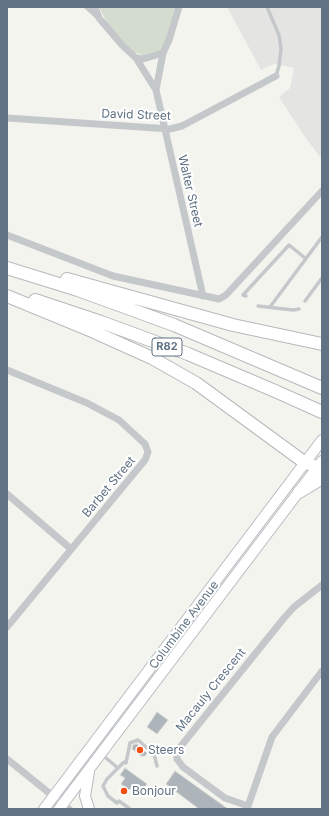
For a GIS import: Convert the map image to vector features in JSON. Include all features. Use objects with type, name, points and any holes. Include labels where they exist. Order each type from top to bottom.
[{"type":"highway","name":"R82","points":[[7,268],[34,275],[174,325],[322,388]]},
{"type":"highway","points":[[34,275],[54,276],[72,280],[233,325],[322,344]]},
{"type":"highway","name":"R82","points":[[7,292],[101,322],[188,354],[322,412]]},
{"type":"highway","points":[[7,296],[124,344],[177,371],[214,395],[304,462],[321,469],[299,492]]},
{"type":"main road","name":"Columbine Avenue","points":[[44,809],[239,552],[304,462],[322,441]]},
{"type":"main road","name":"Columbine Avenue","points":[[63,808],[90,766],[299,492]]},
{"type":"main road","points":[[89,809],[86,802],[85,789],[90,766]]},
{"type":"street","points":[[88,7],[99,18]]},
{"type":"street","name":"Walter Street","points":[[96,7],[99,18],[122,45],[136,58],[156,90],[202,296]]},
{"type":"street","name":"Walter Street","points":[[156,90],[163,53],[169,40],[179,7]]},
{"type":"street","points":[[136,58],[147,58],[163,53]]},
{"type":"street","name":"David Street","points":[[7,118],[165,128],[182,126],[276,76]]},
{"type":"street","points":[[7,235],[113,276],[217,299],[226,295],[322,191]]},
{"type":"street","name":"Barbet Street","points":[[7,370],[98,408],[122,422],[147,446],[148,452],[145,460],[7,626]]},
{"type":"street","points":[[7,494],[71,549]]},
{"type":"street","name":"Macauly Crescent","points":[[322,585],[294,607],[284,618],[177,751],[177,759],[183,767],[225,798],[247,807],[272,737],[322,671]]},
{"type":"street","points":[[7,759],[53,797],[63,808]]},
{"type":"lane","points":[[267,7],[282,49],[280,66],[276,76]]},
{"type":"lane","points":[[270,307],[322,237]]},
{"type":"lane","points":[[246,296],[243,296],[288,245],[305,258]]},
{"type":"lane","points":[[305,301],[322,278]]},
{"type":"lane","points":[[258,306],[293,310],[299,308]]},
{"type":"lane","points":[[130,809],[119,801],[117,803],[104,790],[103,786],[107,779],[125,762],[130,743],[138,740],[154,754],[157,766]]},
{"type":"lane","points":[[100,753],[118,768]]},
{"type":"shaded area","points":[[99,7],[177,7],[167,42],[161,51],[144,56],[130,50],[108,25]]},
{"type":"shaded area","points":[[227,7],[322,7],[322,160],[279,97],[290,88],[294,68],[274,64],[261,70]]},
{"type":"building","points":[[157,712],[168,720],[157,734],[147,727]]},
{"type":"building","name":"Steers","points":[[137,744],[147,753],[145,756],[141,756],[132,749],[133,745]]},
{"type":"building","points":[[125,768],[147,784],[142,791],[133,785],[129,790],[121,784],[125,778],[120,775]]},
{"type":"building","points":[[175,771],[228,809],[199,809],[166,784]]},
{"type":"place","name":"Steers","points":[[140,750]]},
{"type":"place","name":"Bonjour","points":[[124,791]]}]
